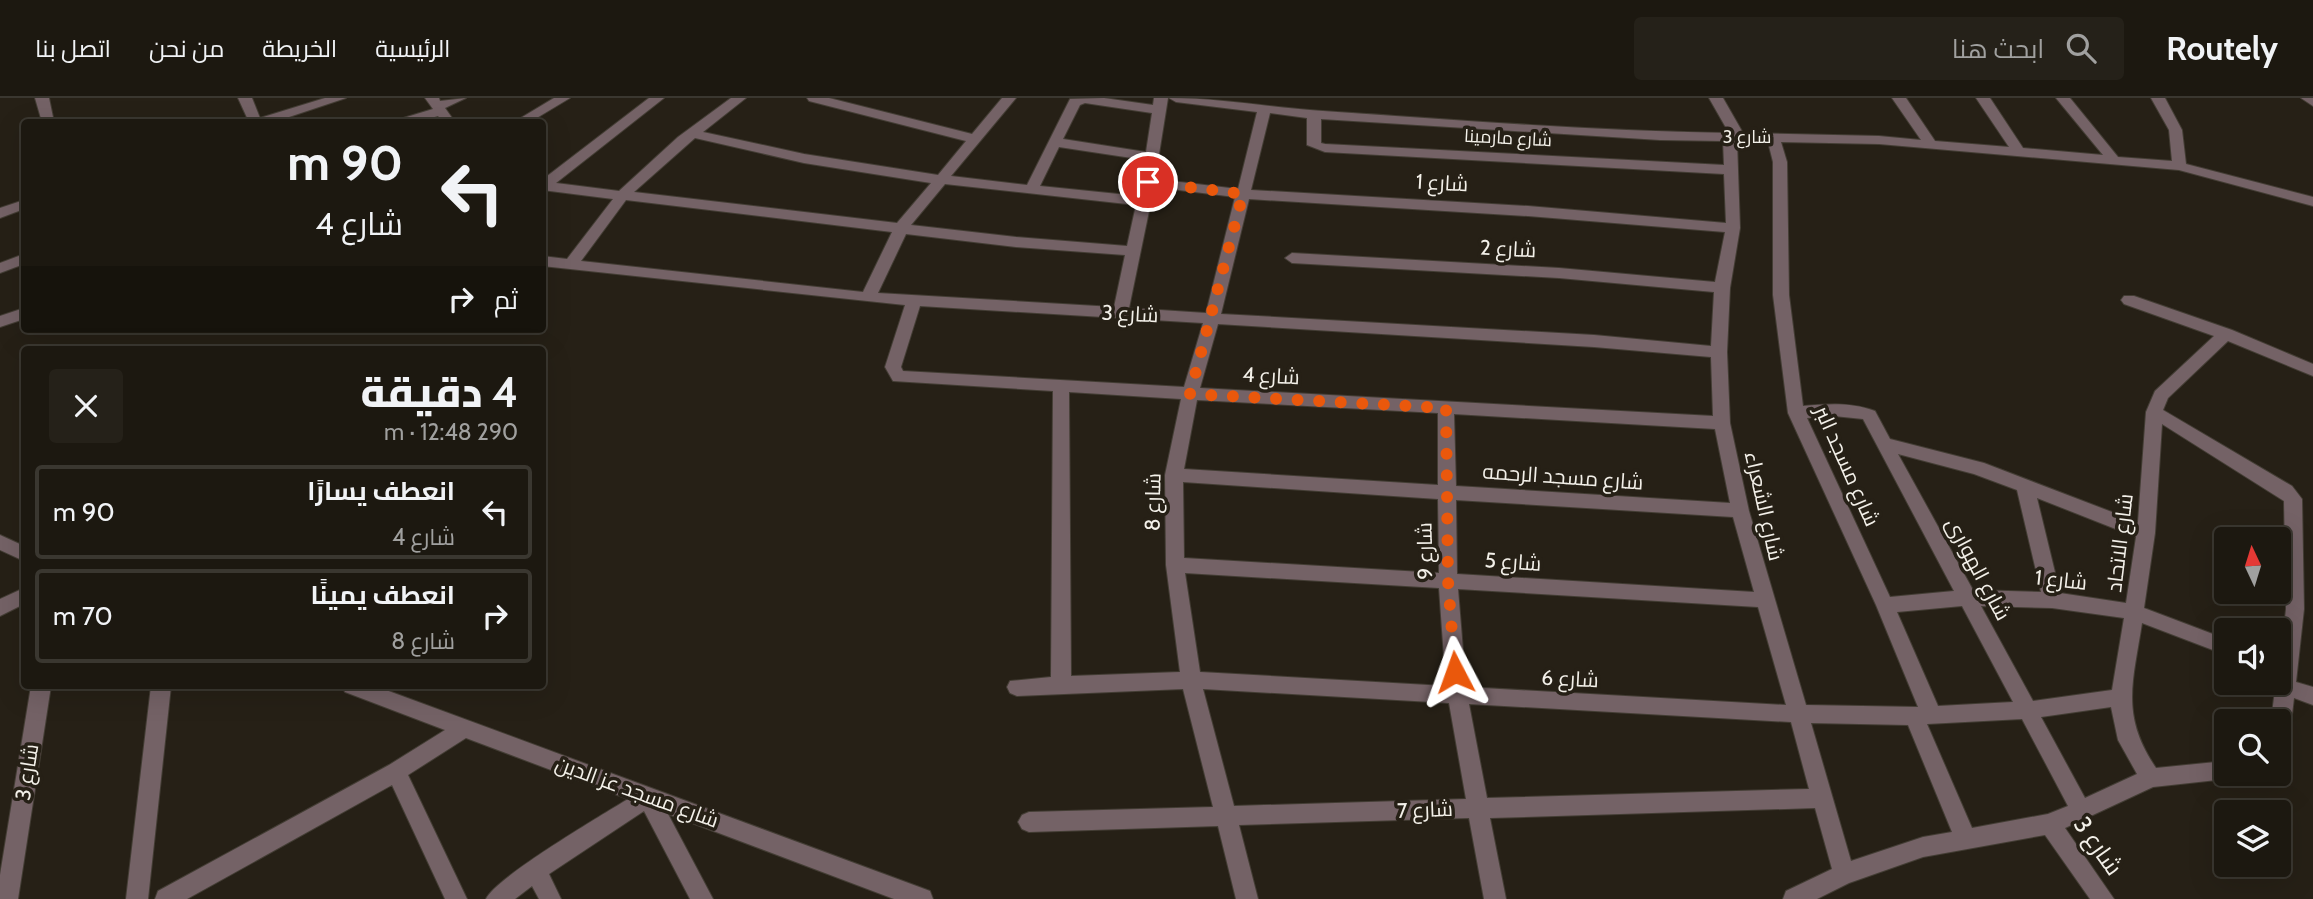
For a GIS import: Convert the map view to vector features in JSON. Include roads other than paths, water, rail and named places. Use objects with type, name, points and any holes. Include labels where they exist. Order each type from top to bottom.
[{"type":"street","points":[[42,98],[47,119]]},
{"type":"street","points":[[245,98],[254,119]]},
{"type":"street","points":[[272,119],[339,98]]},
{"type":"street","points":[[413,119],[440,109],[459,98]]},
{"type":"street","points":[[526,119],[563,98]]},
{"type":"street","points":[[546,184],[657,98]]},
{"type":"street","points":[[571,264],[623,195],[692,133],[739,98]]},
{"type":"street","points":[[814,98],[974,139]]},
{"type":"street","points":[[868,298],[902,227],[1009,98]]},
{"type":"street","name":"شارع 3","points":[[1176,98],[1237,102],[1317,115],[1625,134],[1880,140],[2114,160],[2179,166],[2313,202]]},
{"type":"street","points":[[1317,115],[1320,98]]},
{"type":"street","points":[[1716,98],[1734,137]]},
{"type":"street","points":[[1899,98],[1931,145]]},
{"type":"street","points":[[1983,98],[2019,152]]},
{"type":"street","points":[[2063,98],[2114,160]]},
{"type":"street","points":[[2158,98],[2175,122],[2179,140],[2179,166]]},
{"type":"street","points":[[2308,98],[2313,102]]},
{"type":"street","points":[[1031,190],[1073,105],[1079,99],[1160,104],[1148,182],[1120,314]]},
{"type":"street","name":"شارع 8","points":[[1247,899],[1191,680],[1175,565],[1174,475],[1190,394],[1212,319],[1265,108]]},
{"type":"street","name":"شارع مارمينا","points":[[1317,115],[1314,145],[1325,148],[1731,170]]},
{"type":"street","points":[[692,133],[750,149],[941,180],[1144,201]]},
{"type":"street","name":"شارع الشعراء","points":[[1734,137],[1731,170],[1733,228],[1722,288],[1719,352],[1722,424],[1740,511],[1764,600],[1844,874]]},
{"type":"street","name":"شارع مسجد البر","points":[[1773,137],[1780,175],[1781,295],[1796,413],[1885,605],[1966,839]]},
{"type":"street","points":[[1054,142],[1152,157]]},
{"type":"street","name":"شارع 1","points":[[1148,182],[1243,194],[1528,211],[1733,228]]},
{"type":"street","points":[[546,186],[1016,242],[1133,251]]},
{"type":"street","points":[[0,214],[21,205]]},
{"type":"street","name":"شارع 2","points":[[1292,258],[1559,273],[1722,288]]},
{"type":"street","points":[[0,268],[21,260]]},
{"type":"street","name":"شارع 3","points":[[546,261],[914,302],[1636,344],[1719,352]]},
{"type":"street","points":[[2129,300],[2226,334],[2313,370]]},
{"type":"street","name":"شارع 4","points":[[914,302],[893,367],[894,373],[899,377],[1722,424]]},
{"type":"street","points":[[0,322],[21,314]]},
{"type":"street","name":"شارع الاتحاد","points":[[2151,778],[2131,749],[2121,722],[2121,697],[2146,533],[2154,412],[2161,394],[2226,334]]},
{"type":"street","points":[[1061,386],[1061,685]]},
{"type":"street","name":"شارع 9","points":[[1446,408],[1448,581],[1457,695],[1495,899]]},
{"type":"street","name":"شارع الهوارى","points":[[1796,413],[1860,411],[1869,415],[2081,810]]},
{"type":"street","points":[[2154,412],[2275,484],[2293,499],[2295,609],[2291,633]]},
{"type":"street","points":[[1886,443],[1943,458],[2025,486],[2146,533]]},
{"type":"street","name":"شارع مسجد الرحمه","points":[[1174,475],[1740,511]]},
{"type":"street","points":[[2025,486],[2052,600]]},
{"type":"street","points":[[0,542],[21,552]]},
{"type":"street","name":"شارع 5","points":[[1175,565],[1764,600]]},
{"type":"street","points":[[0,608],[21,598]]},
{"type":"street","name":"شارع 1","points":[[1885,605],[1968,598],[2052,600],[2134,612],[2214,642]]},
{"type":"street","name":"شارع 6","points":[[1017,687],[1191,680],[1796,714],[1923,716],[2028,710],[2121,697]]},
{"type":"street","points":[[2291,680],[2313,696]]},
{"type":"street","name":"شارع 3","points":[[7,899],[41,689]]},
{"type":"street","points":[[137,899],[161,689]]},
{"type":"street","name":"شارع مسجد عز الدين","points":[[360,689],[910,897]]},
{"type":"street","points":[[166,899],[396,772],[464,728]]},
{"type":"street","points":[[1794,899],[1844,874],[1923,847],[2050,824],[2151,778],[2214,771]]},
{"type":"street","points":[[396,772],[456,899]]},
{"type":"street","points":[[497,899],[536,870],[649,797],[702,899]]},
{"type":"street","name":"شارع 7","points":[[1030,821],[1821,798]]},
{"type":"street","name":"شارع 3","points":[[2050,824],[2103,899]]},
{"type":"street","points":[[536,870],[550,899]]}]
